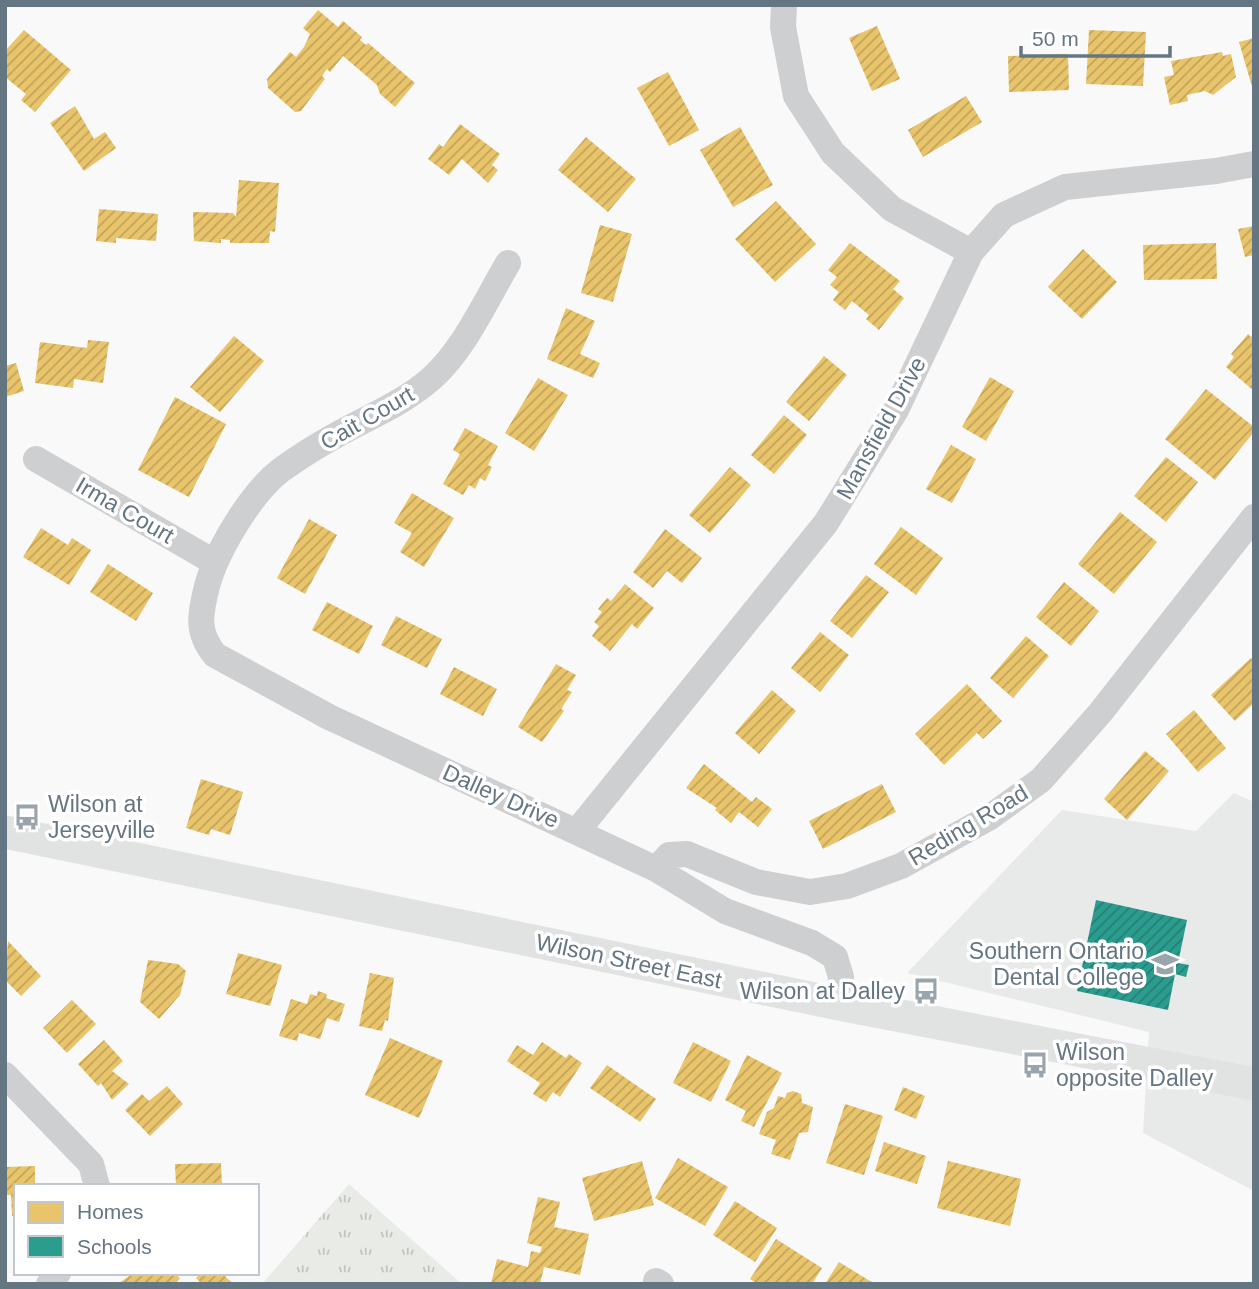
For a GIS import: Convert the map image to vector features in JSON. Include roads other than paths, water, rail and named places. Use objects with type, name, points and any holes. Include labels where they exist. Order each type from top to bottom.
[{"type":"main road","name":"Wilson Street East","points":[[5,832],[839,1004],[1254,1084]]},
{"type":"street","points":[[784,5],[783,27],[796,96],[833,153],[892,209],[971,252]]},
{"type":"street","name":"Mansfield Drive","points":[[578,830],[826,523],[896,410],[971,252],[1004,215],[1065,187],[1216,171],[1254,164]]},
{"type":"street","name":"Cait Court","points":[[214,562],[258,494],[280,471],[339,434],[405,399],[450,361],[508,263]]},
{"type":"street","name":"Irma Court","points":[[36,459],[214,562]]},
{"type":"street","name":"Reding Road","points":[[656,869],[669,855],[687,854],[756,882],[810,892],[847,886],[901,866],[990,817],[1041,780],[1100,713],[1254,517]]},
{"type":"street","name":"Dalley Drive","points":[[214,562],[199,619],[204,642],[215,655],[329,718],[578,830],[656,869],[725,911],[812,943],[835,957],[841,977],[839,1004]]},
{"type":"street","points":[[5,1075],[90,1164],[96,1184]]},
{"type":"place","name":"Wilson at Jerseyville","points":[[27,817]]},
{"type":"place","name":"Southern Ontario Dental College","points":[[1165,964]]},
{"type":"place","name":"Wilson at Dalley","points":[[926,991]]},
{"type":"place","name":"Wilson opposite Dalley","points":[[1035,1065]]}]
